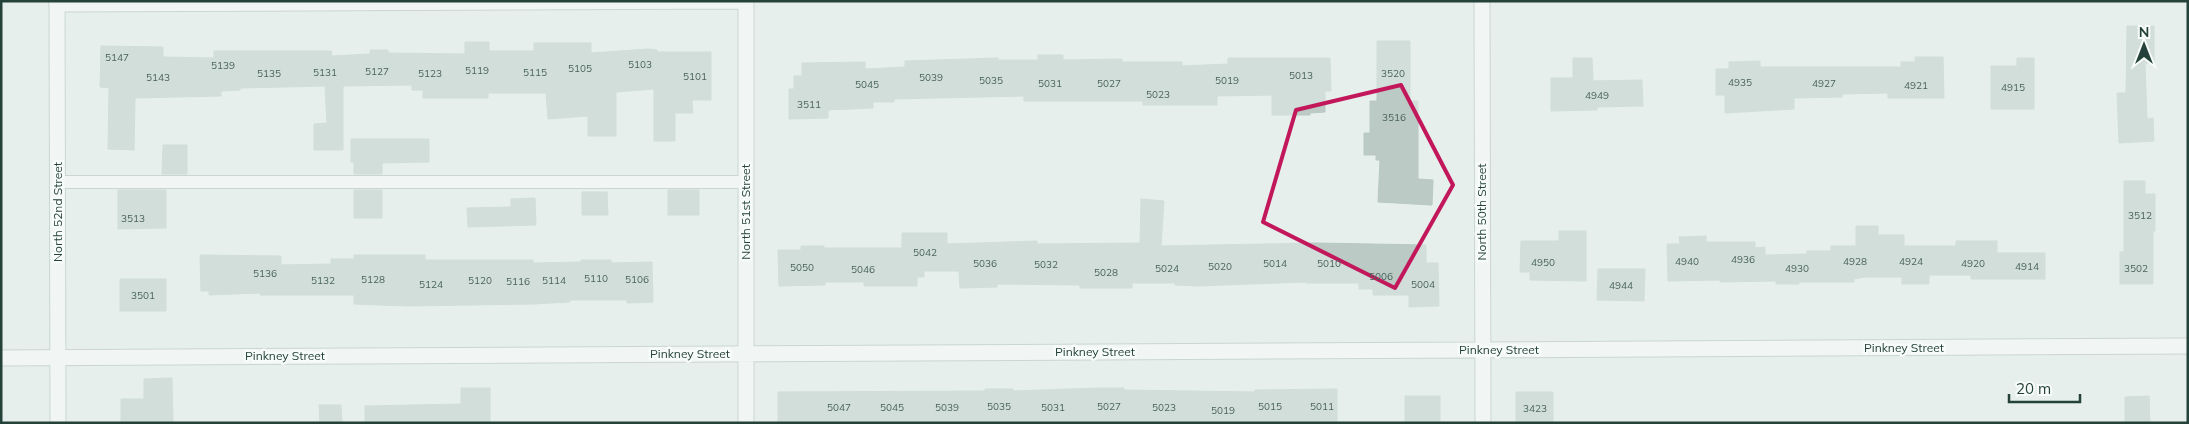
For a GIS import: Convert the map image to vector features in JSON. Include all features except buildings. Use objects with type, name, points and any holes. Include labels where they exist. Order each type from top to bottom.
[{"type":"street","points":[[58,3],[744,1]]},
{"type":"street","name":"North 51st Street","points":[[744,1],[746,423]]},
{"type":"street","name":"North 50th Street","points":[[1482,1],[1483,423]]},
{"type":"street","name":"North 52nd Street","points":[[58,3],[58,423]]},
{"type":"street","name":"Pinkney Street","points":[[1,358],[2188,346]]},
{"type":"lane","points":[[58,182],[746,182]]},
{"type":"highlighted area","points":[[1401,85],[1453,185],[1395,288],[1263,222],[1296,110]]}]
